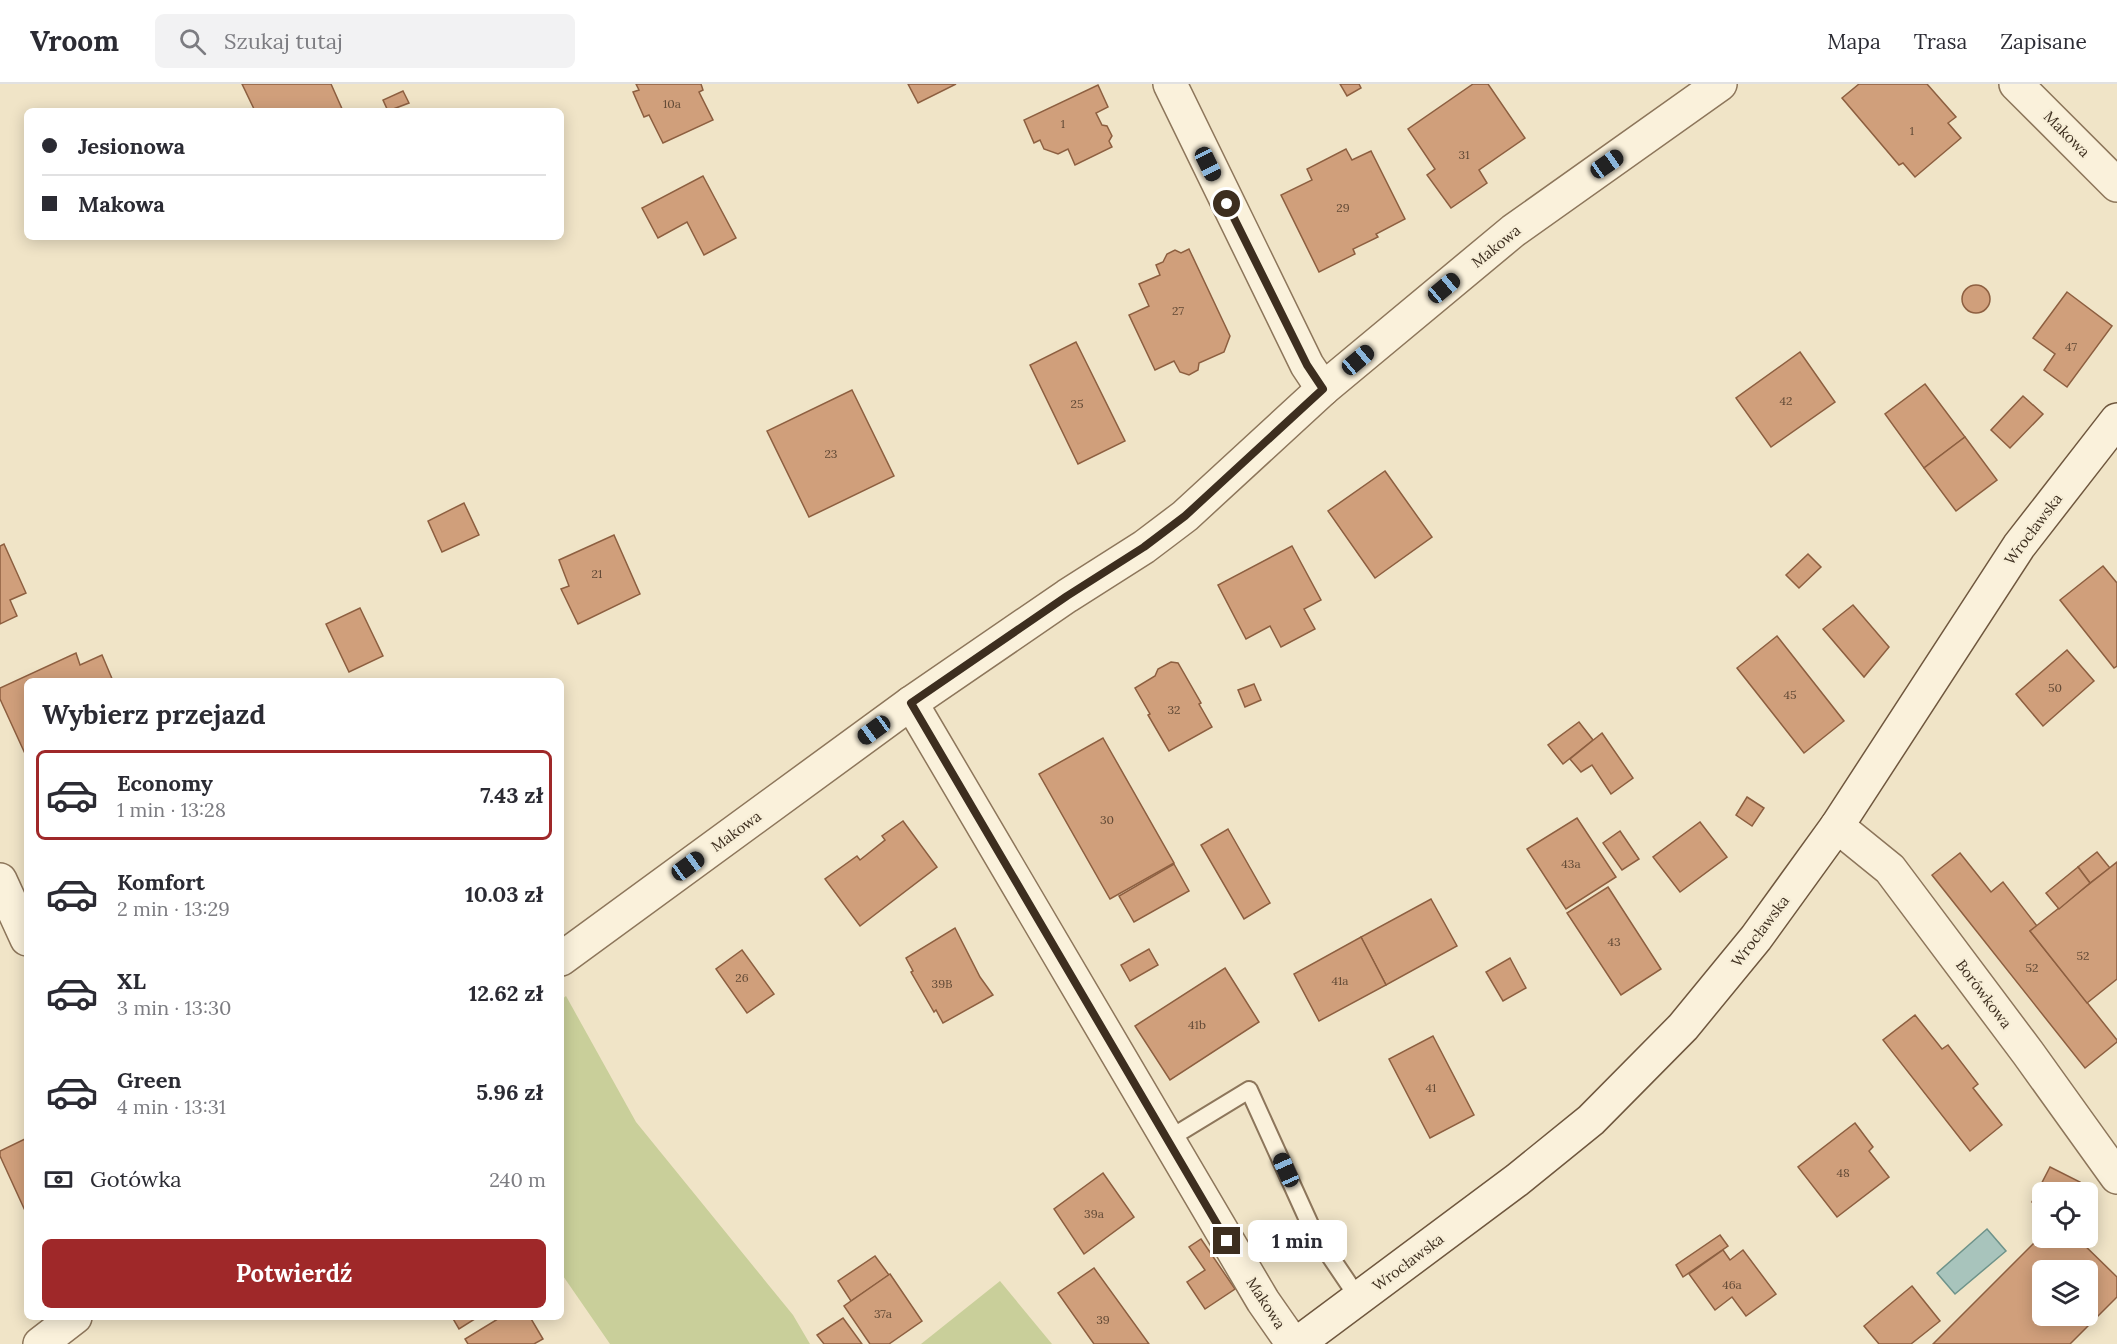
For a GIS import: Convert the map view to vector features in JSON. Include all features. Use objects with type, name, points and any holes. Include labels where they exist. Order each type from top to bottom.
[{"type":"street","points":[[1170,84],[1307,365],[1323,389]]},
{"type":"street","name":"Makowa","points":[[564,957],[911,703],[1067,596],[1144,547],[1185,516],[1323,389],[1513,231],[1720,84]]},
{"type":"street","name":"Makowa","points":[[2016,84],[2117,185]]},
{"type":"street","name":"Wrocławska","points":[[1298,1344],[1517,1180],[1591,1120],[1683,1027],[1756,938],[1837,826],[2019,546],[2117,420]]},
{"type":"street","name":"Makowa","points":[[911,703],[1263,1302],[1293,1344]]},
{"type":"street","name":"Borówkowa","points":[[1837,826],[1890,868],[2117,1177]]},
{"type":"street","points":[[0,880],[24,932]]},
{"type":"street","points":[[40,1344],[71,1320]]},
{"type":"lane","points":[[1167,1140],[1249,1090],[1313,1231],[1359,1299]]},
{"type":"green space","points":[[566,996],[636,1122],[793,1315],[810,1344],[610,1344],[564,1277],[564,998]]},
{"type":"green space","points":[[1000,1281],[1052,1344],[921,1344]]},
{"type":"water","points":[[1987,1229],[2006,1251],[1955,1294],[1937,1273]]},
{"type":"building","points":[[242,84],[331,84],[342,108],[254,108]]},
{"type":"building","points":[[636,84],[701,84],[703,90],[699,92],[713,120],[663,143],[649,115],[644,117],[633,92],[639,90]]},
{"type":"building","points":[[908,84],[956,84],[918,103]]},
{"type":"building","points":[[1340,84],[1359,84],[1361,88],[1347,96]]},
{"type":"building","points":[[1473,84],[1488,84],[1525,138],[1479,170],[1487,183],[1451,208],[1427,175],[1435,169],[1408,129]]},
{"type":"building","points":[[1859,84],[1927,84],[1956,117],[1948,123],[1961,138],[1915,177],[1903,163],[1899,165],[1842,98]]},
{"type":"building","points":[[1098,85],[1108,107],[1096,113],[1102,125],[1107,126],[1112,136],[1109,141],[1112,147],[1075,165],[1068,149],[1058,154],[1044,149],[1040,140],[1034,143],[1024,120]]},
{"type":"building","points":[[403,91],[409,103],[396,108],[387,108],[383,100]]},
{"type":"building","points":[[1346,149],[1352,160],[1371,151],[1405,219],[1376,234],[1378,237],[1353,249],[1355,254],[1319,272],[1281,195],[1312,180],[1307,169]]},
{"type":"building","points":[[703,176],[736,238],[704,255],[687,222],[658,238],[642,208]]},
{"type":"building","points":[[1189,249],[1230,336],[1224,352],[1199,363],[1198,370],[1189,375],[1180,372],[1174,361],[1155,370],[1129,315],[1149,306],[1139,284],[1160,275],[1156,265],[1163,262],[1167,254],[1175,250],[1181,253]]},
{"type":"building","points":[[1976,285],[1986,289],[1990,299],[1986,309],[1976,313],[1966,309],[1962,299],[1966,289]]},
{"type":"building","points":[[2067,292],[2112,326],[2067,387],[2044,370],[2055,354],[2033,338]]},
{"type":"building","points":[[1076,342],[1125,441],[1078,464],[1030,365]]},
{"type":"building","points":[[1800,352],[1835,402],[1771,447],[1736,398]]},
{"type":"building","points":[[1925,384],[1965,437],[1924,468],[1885,414]]},
{"type":"building","points":[[852,390],[894,476],[809,517],[767,431]]},
{"type":"building","points":[[2023,396],[2043,414],[2010,448],[1991,430]]},
{"type":"building","points":[[1965,437],[1997,480],[1956,511],[1924,468]]},
{"type":"building","points":[[1385,471],[1432,537],[1375,578],[1328,511]]},
{"type":"building","points":[[464,503],[479,535],[442,552],[428,521]]},
{"type":"building","points":[[614,535],[640,594],[578,624],[561,589],[569,586],[559,560]]},
{"type":"building","points":[[4,544],[26,593],[10,600],[17,616],[0,624],[0,546]]},
{"type":"building","points":[[1292,546],[1321,600],[1304,609],[1315,629],[1281,647],[1270,626],[1246,639],[1218,585]]},
{"type":"building","points":[[1808,554],[1821,567],[1799,588],[1786,575]]},
{"type":"building","points":[[2103,566],[2117,583],[2117,666],[2114,668],[2060,600]]},
{"type":"building","points":[[1853,605],[1889,647],[1864,677],[1823,629]]},
{"type":"building","points":[[360,608],[383,656],[349,672],[326,624]]},
{"type":"building","points":[[1777,636],[1844,721],[1804,753],[1737,668]]},
{"type":"building","points":[[2067,650],[2094,681],[2043,726],[2016,694]]},
{"type":"building","points":[[76,653],[80,665],[102,655],[112,678],[24,678],[24,751],[0,699],[0,688]]},
{"type":"building","points":[[1171,662],[1178,663],[1212,727],[1169,751],[1135,688],[1155,676],[1158,669]]},
{"type":"building","points":[[1254,684],[1261,700],[1245,707],[1238,690]]},
{"type":"building","points":[[1579,722],[1593,740],[1563,764],[1548,745]]},
{"type":"building","points":[[1602,733],[1633,778],[1611,794],[1592,765],[1581,772],[1570,759]]},
{"type":"building","points":[[1103,738],[1174,863],[1110,899],[1039,774]]},
{"type":"building","points":[[1747,797],[1764,808],[1752,826],[1736,815]]},
{"type":"building","points":[[1577,818],[1616,877],[1566,909],[1527,849]]},
{"type":"building","points":[[903,821],[937,867],[860,926],[825,879],[857,856],[860,860],[885,840],[882,836]]},
{"type":"building","points":[[1700,822],[1727,857],[1680,892],[1653,857]]},
{"type":"building","points":[[1228,829],[1270,903],[1244,919],[1201,845]]},
{"type":"building","points":[[1620,831],[1639,859],[1622,870],[1603,843]]},
{"type":"building","points":[[2097,852],[2110,868],[2090,883],[2078,867]]},
{"type":"building","points":[[1960,853],[1991,892],[2003,882],[2037,926],[2030,931],[2117,1040],[2085,1068],[1932,875]]},
{"type":"building","points":[[2117,862],[2117,979],[2087,1003],[2030,931]]},
{"type":"building","points":[[1174,864],[1189,891],[1134,922],[1119,896]]},
{"type":"building","points":[[2078,867],[2090,883],[2059,909],[2046,893]]},
{"type":"building","points":[[1608,887],[1661,969],[1621,995],[1567,913]]},
{"type":"building","points":[[1431,899],[1457,946],[1386,985],[1361,937]]},
{"type":"building","points":[[955,928],[980,977],[993,995],[943,1023],[911,972],[913,971],[906,958]]},
{"type":"building","points":[[1361,937],[1386,985],[1319,1021],[1294,974]]},
{"type":"building","points":[[1149,949],[1158,965],[1130,981],[1121,965]]},
{"type":"building","points":[[742,950],[774,994],[747,1013],[716,969]]},
{"type":"building","points":[[1510,958],[1526,988],[1503,1001],[1486,972]]},
{"type":"building","points":[[1225,968],[1259,1022],[1170,1080],[1135,1026]]},
{"type":"building","points":[[1915,1015],[1942,1049],[1948,1045],[1978,1084],[1973,1088],[2002,1125],[1970,1151],[1883,1040]]},
{"type":"building","points":[[1433,1036],[1474,1115],[1430,1138],[1389,1059]]},
{"type":"building","points":[[1855,1123],[1873,1147],[1869,1151],[1889,1177],[1837,1217],[1798,1167]]},
{"type":"building","points":[[24,1139],[24,1208],[0,1156],[0,1151]]},
{"type":"building","points":[[2050,1167],[2080,1182],[2042,1182]]},
{"type":"building","points":[[1103,1173],[1134,1217],[1084,1254],[1054,1209]]},
{"type":"building","points":[[1720,1235],[1728,1246],[1683,1277],[1676,1265]]},
{"type":"building","points":[[1201,1239],[1235,1289],[1205,1309],[1187,1282],[1205,1270],[1189,1247]]},
{"type":"building","points":[[2032,1245],[2032,1248],[2087,1248],[2117,1277],[2117,1297],[2098,1316],[2098,1260],[2032,1260],[2032,1326],[2088,1326],[2070,1344],[1933,1344]]},
{"type":"building","points":[[1723,1250],[1730,1260],[1743,1250],[1776,1294],[1746,1316],[1732,1297],[1715,1310],[1689,1274]]},
{"type":"building","points":[[875,1256],[889,1275],[851,1301],[838,1281]]},
{"type":"building","points":[[1094,1268],[1149,1344],[1094,1344],[1058,1293]]},
{"type":"building","points":[[890,1274],[922,1321],[889,1344],[870,1344],[844,1306]]},
{"type":"building","points":[[1912,1286],[1940,1321],[1911,1344],[1879,1344],[1864,1326]]},
{"type":"building","points":[[843,1318],[862,1344],[824,1344],[817,1335]]},
{"type":"building","points":[[454,1320],[473,1320],[459,1329]]},
{"type":"building","points":[[496,1320],[532,1320],[543,1339],[534,1344],[468,1344],[465,1339]]},
{"type":"route","points":[[1227,204],[1307,365],[1323,389],[1185,516],[1144,547],[1067,596],[911,703],[1227,1241]]}]
